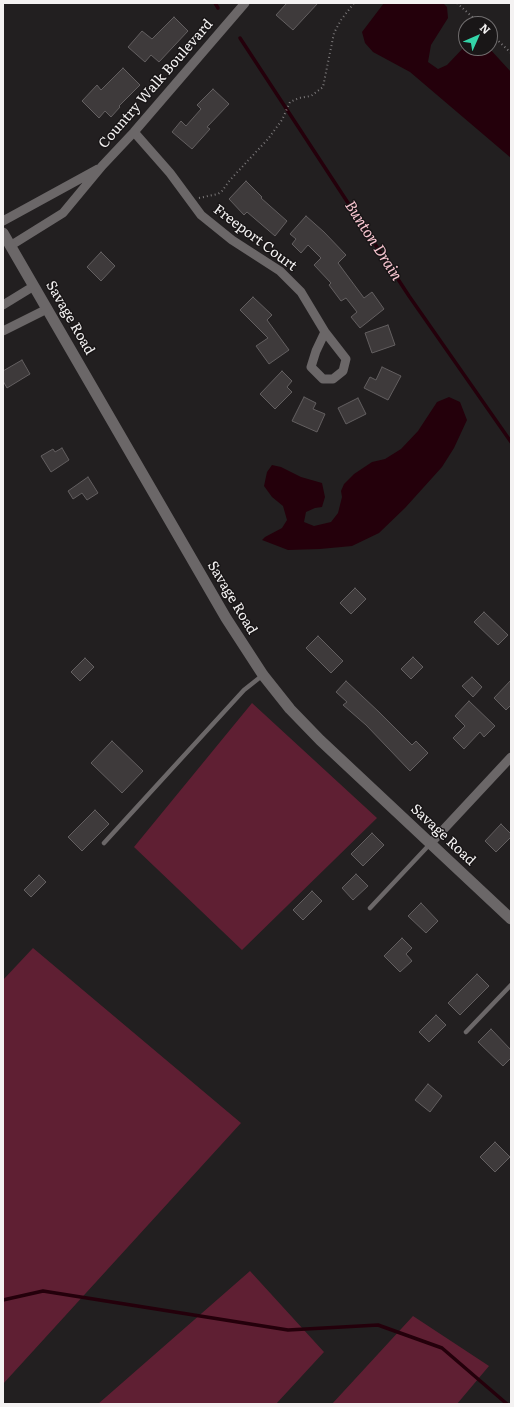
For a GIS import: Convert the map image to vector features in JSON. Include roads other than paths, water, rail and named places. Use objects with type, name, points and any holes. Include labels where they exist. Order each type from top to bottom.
[{"type":"street","name":"Country Walk Boulevard","points":[[10,246],[63,213],[102,166],[134,132],[245,3]]},
{"type":"street","name":"Freeport Court","points":[[134,132],[170,173],[201,215],[232,240],[280,272],[301,292],[325,332],[346,359],[343,371],[333,379],[323,379],[311,367],[316,351],[325,332]]},
{"type":"street","name":"Country Walk Boulevard","points":[[3,221],[102,166]]},
{"type":"street","name":"Savage Road","points":[[3,233],[226,618],[263,675],[290,709],[430,844],[511,919]]},
{"type":"street","points":[[3,305],[34,286]]},
{"type":"street","points":[[3,331],[47,309]]},
{"type":"street","points":[[430,844],[511,757]]},
{"type":"lane","points":[[104,843],[244,690],[263,675]]},
{"type":"lane","points":[[370,908],[430,844]]},
{"type":"lane","points":[[466,1032],[511,986]]},
{"type":"waterway","name":"Bunton Drain","points":[[215,3],[218,8]]},
{"type":"waterway","name":"Bunton Drain","points":[[240,38],[409,296],[511,442]]},
{"type":"waterway","points":[[3,1300],[43,1291],[288,1330],[378,1325],[442,1348],[507,1404]]}]
